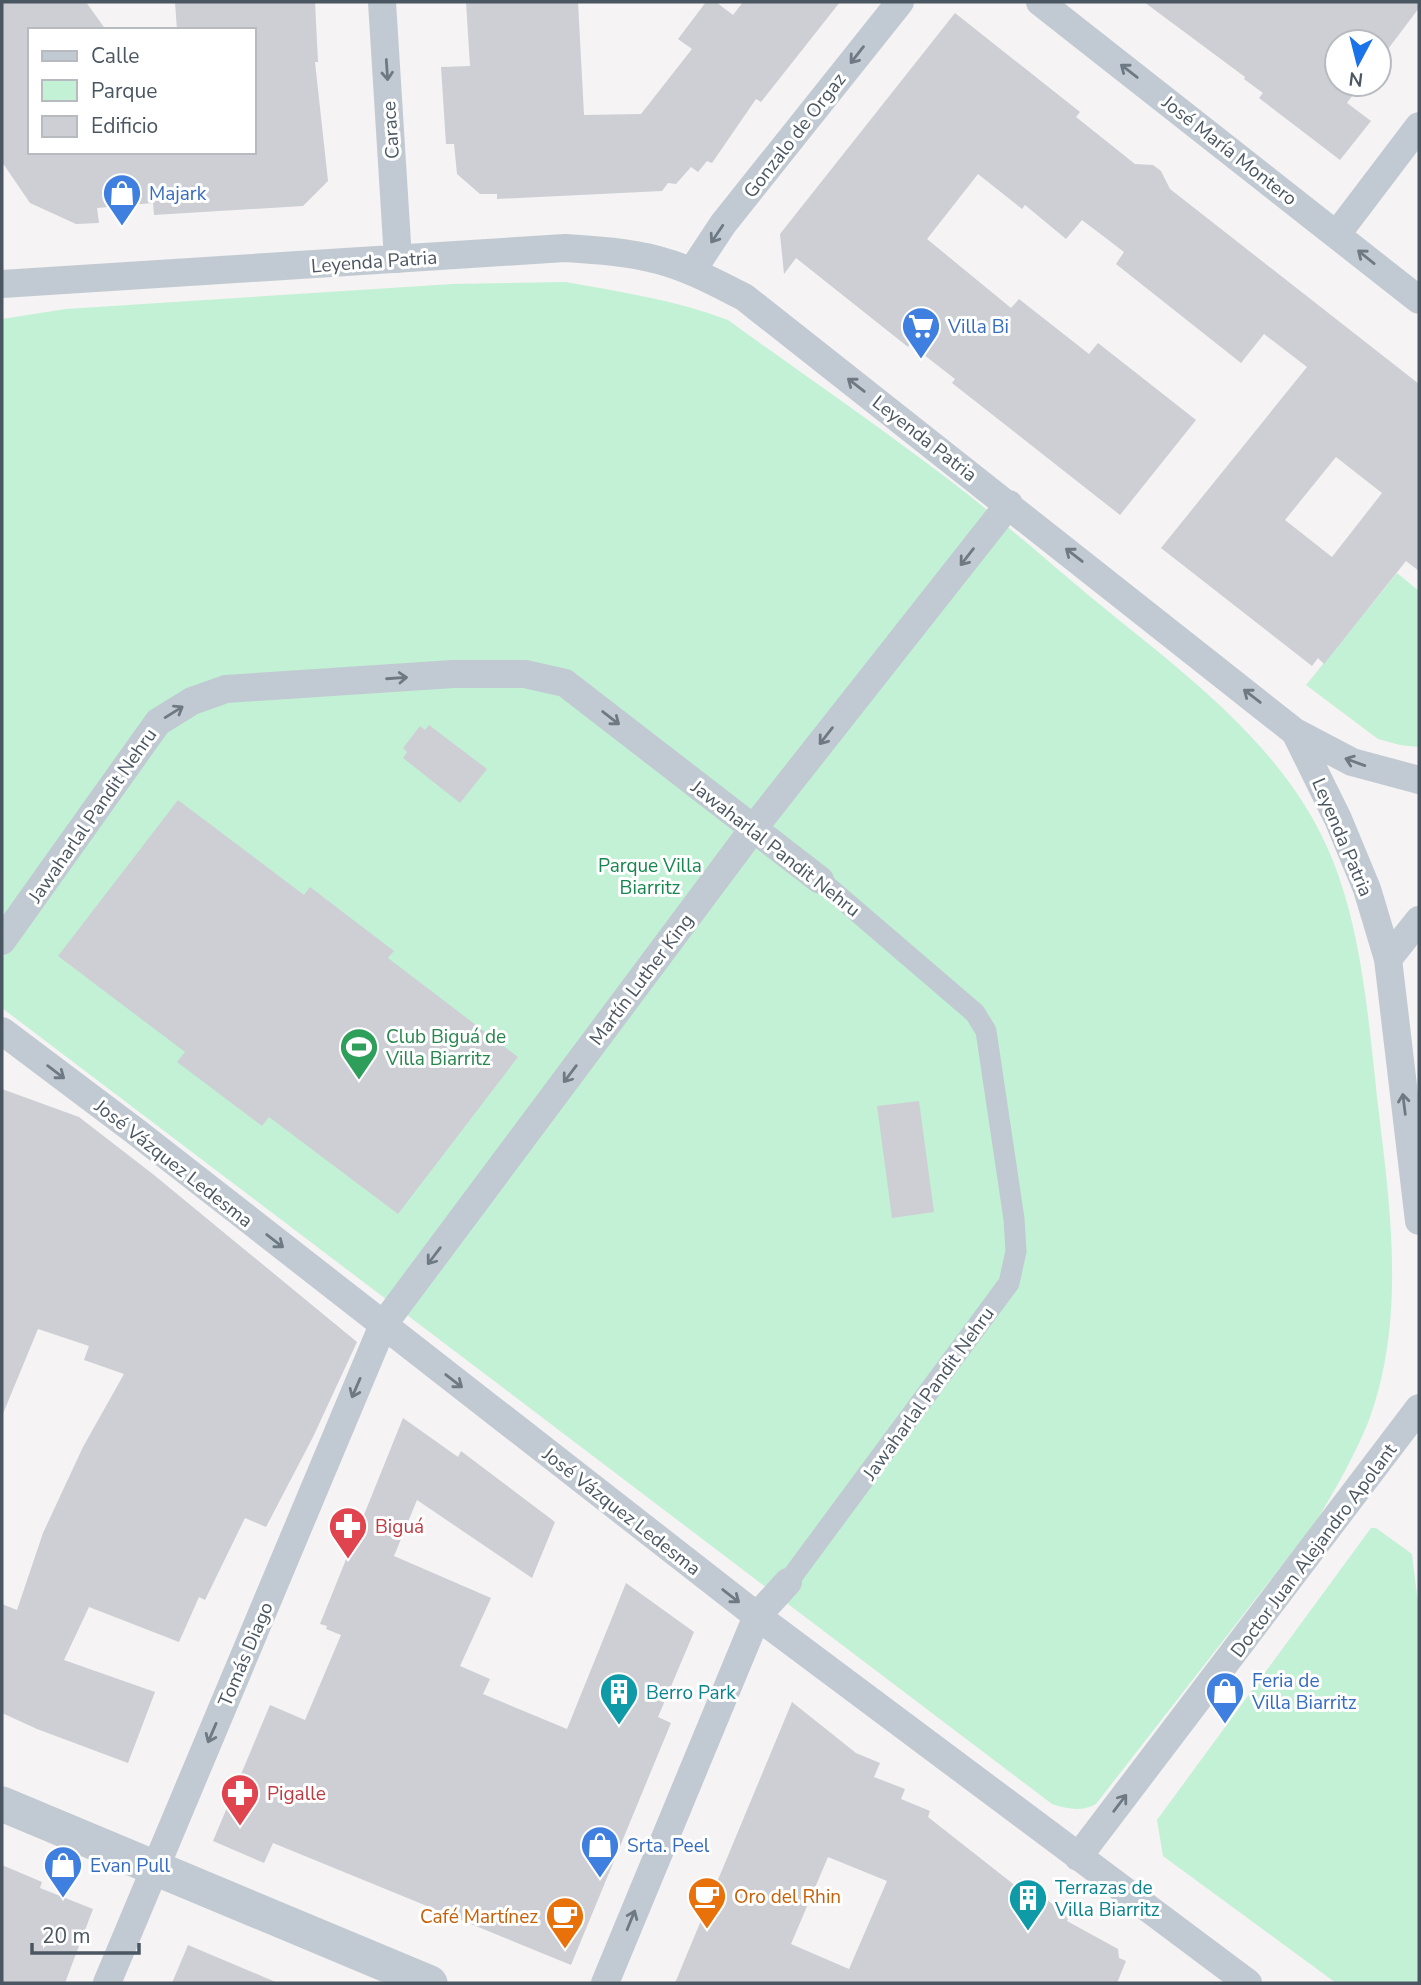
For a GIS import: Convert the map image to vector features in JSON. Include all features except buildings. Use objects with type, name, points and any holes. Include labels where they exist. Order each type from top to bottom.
[{"type":"street","name":"Carace","points":[[383,2],[398,259]]},
{"type":"street","name":"Gonzalo de Orgaz","points":[[692,271],[723,224],[900,2]]},
{"type":"street","name":"José María Montero","points":[[1040,2],[1419,300]]},
{"type":"street","points":[[1337,234],[1419,126]]},
{"type":"street","name":"Leyenda Patria","points":[[2,284],[565,248],[620,252],[658,260],[692,271],[744,297],[1295,732],[1338,819],[1362,877],[1388,959],[1419,1220]]},
{"type":"street","name":"Martín Luther King","points":[[383,1325],[753,829],[1009,504]]},
{"type":"street","name":"Jawaharlal Pandit Nehru","points":[[2,941],[158,722],[192,701],[226,690],[453,674],[525,674],[565,683],[820,880],[975,1013],[986,1031],[1014,1219],[1016,1251],[1009,1283],[788,1582],[757,1616],[605,1983]]},
{"type":"street","points":[[1295,732],[1352,762],[1419,780]]},
{"type":"street","points":[[1388,959],[1419,920]]},
{"type":"street","name":"José Vázquez Ledesma","points":[[2,1031],[135,1131],[757,1616],[1248,1983]]},
{"type":"street","name":"Tomás Diago","points":[[107,1983],[383,1325]]},
{"type":"street","name":"Doctor Juan Alejandro Apolant","points":[[1078,1857],[1419,1408]]},
{"type":"street","points":[[2,1804],[430,1983]]},
{"type":"green space","name":"Parque Villa Biarritz","points":[[566,282],[668,302],[728,320],[894,438],[967,493],[1228,713],[1287,779],[1311,816],[1331,856],[1359,953],[1388,1197],[1391,1310],[1380,1384],[1358,1446],[1317,1520],[1091,1807],[1074,1809],[1052,1804],[2,1008],[2,319],[66,309],[453,284]]},
{"type":"green space","points":[[1397,573],[1419,591],[1419,747],[1378,739],[1306,685]]},
{"type":"green space","points":[[1371,1528],[1376,1528],[1412,1554],[1419,1612],[1419,1983],[1336,1983],[1163,1856],[1157,1820]]},
{"type":"place","name":"Majark","points":[[122,227]]},
{"type":"place","name":"Villa Bi","points":[[921,360]]},
{"type":"place","name":"Club Biguá de Villa Biarritz","points":[[359,1081]]},
{"type":"place","name":"Biguá","points":[[348,1560]]},
{"type":"place","name":"Feria de Villa Biarritz","points":[[1225,1725]]},
{"type":"place","name":"Berro Park","points":[[619,1726]]},
{"type":"place","name":"Pigalle","points":[[240,1827]]},
{"type":"place","name":"Srta. Peel","points":[[600,1879]]},
{"type":"place","name":"Evan Pull","points":[[63,1899]]},
{"type":"place","name":"Oro del Rhin","points":[[707,1930]]},
{"type":"place","name":"Terrazas de Villa Biarritz","points":[[1028,1932]]},
{"type":"place","name":"Café Martínez","points":[[565,1950]]}]
